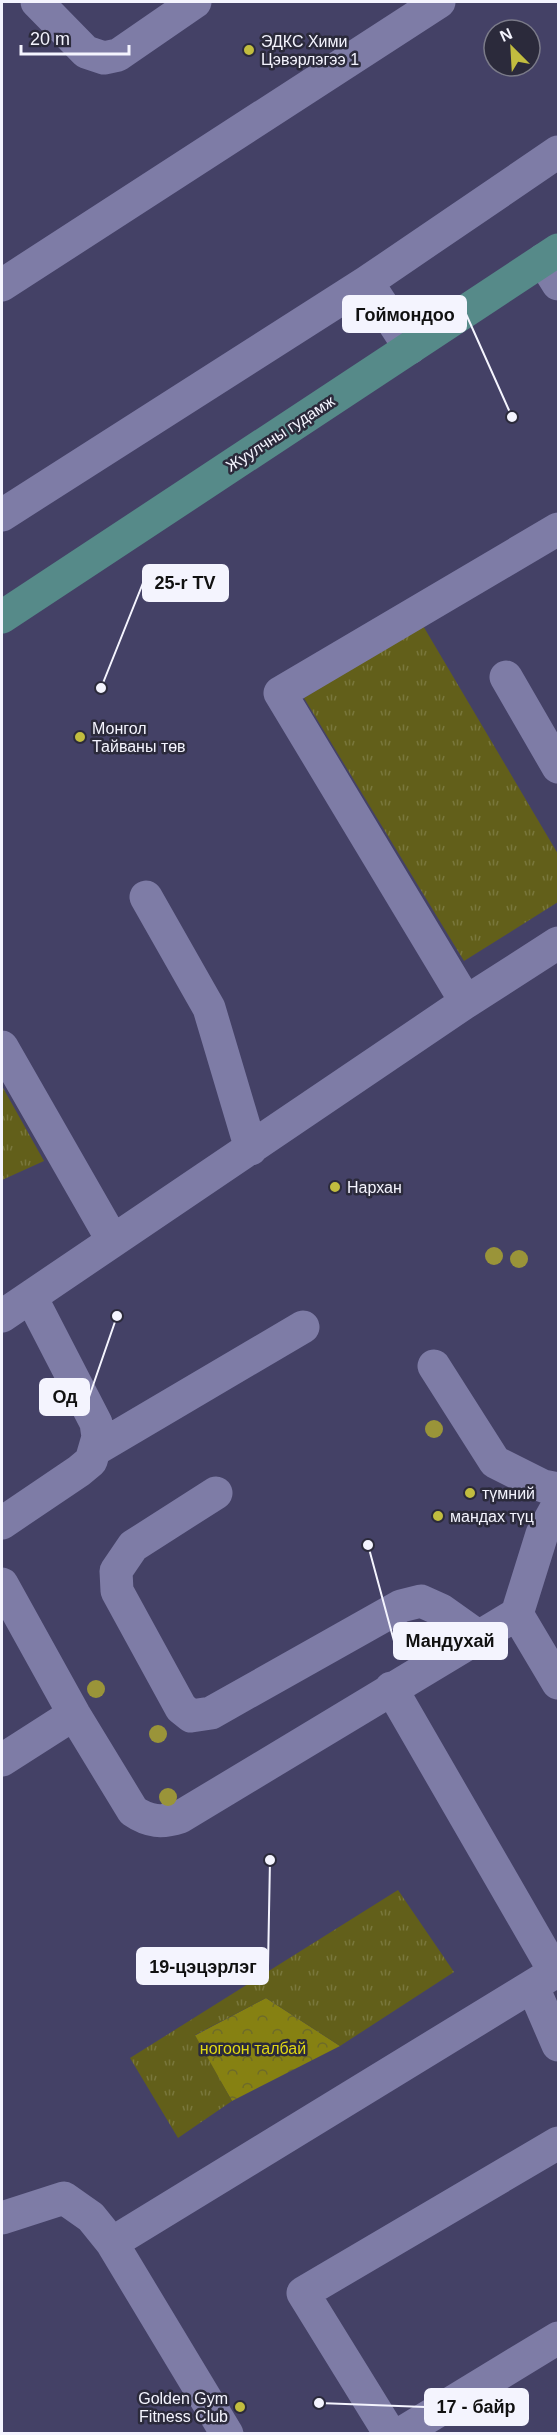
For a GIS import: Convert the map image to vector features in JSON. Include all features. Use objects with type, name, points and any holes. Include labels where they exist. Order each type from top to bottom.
[{"type":"main road","name":"Жуулчны гудамж","points":[[2,617],[410,348],[553,265]]},
{"type":"street","points":[[37,2],[86,52],[104,58],[118,55],[195,2]]},
{"type":"street","points":[[2,285],[439,2]]},
{"type":"street","points":[[2,515],[367,282],[558,152]]},
{"type":"street","points":[[367,282],[410,348]]},
{"type":"street","points":[[466,1002],[280,693],[558,529]]},
{"type":"street","points":[[506,677],[558,767]]},
{"type":"street","points":[[146,897],[208,1008],[251,1149]]},
{"type":"street","points":[[2,1316],[466,1002],[558,943]]},
{"type":"street","points":[[2,1047],[113,1241]]},
{"type":"street","points":[[2,1523],[91,1461],[98,1437],[96,1423],[31,1297]]},
{"type":"street","points":[[96,1449],[303,1327]]},
{"type":"street","points":[[434,1366],[495,1462],[543,1486],[558,1489]]},
{"type":"street","points":[[216,1493],[133,1546],[116,1571],[117,1591],[181,1708],[191,1716],[212,1713],[401,1606],[421,1601],[441,1610],[479,1637]]},
{"type":"street","points":[[2,1584],[74,1714],[133,1810],[149,1820],[168,1821],[180,1817],[517,1614],[542,1533],[558,1505]]},
{"type":"street","points":[[517,1614],[558,1683]]},
{"type":"street","points":[[112,2243],[555,1972],[391,1688]]},
{"type":"street","points":[[2,1760],[74,1714]]},
{"type":"street","points":[[533,1987],[558,2045]]},
{"type":"street","points":[[390,2433],[303,2293],[558,2142]]},
{"type":"street","points":[[2,2218],[64,2198],[91,2217],[112,2243],[227,2433]]},
{"type":"street","points":[[400,2433],[558,2338]]},
{"type":"green space","points":[[422,624],[558,854],[558,902],[464,961],[304,698]]},
{"type":"green space","points":[[2,1086],[44,1161],[2,1180]]},
{"type":"green space","points":[[398,1890],[454,1972],[340,2046],[266,1998],[195,2035],[232,2101],[178,2138],[130,2058]]},
{"type":"green space","name":"ногоон талбай","points":[[266,1998],[340,2046],[232,2101],[194,2036]]},
{"type":"place","name":"ЭДКС Хими Цэвэрлэгээ 1","points":[[249,50]]},
{"type":"place","name":"Гоймондоо","points":[[512,417]]},
{"type":"place","name":"25-r TV","points":[[101,688]]},
{"type":"place","name":"Монгол Тайваны төв","points":[[80,737]]},
{"type":"place","name":"Нархан","points":[[335,1187]]},
{"type":"place","name":"Од","points":[[117,1316]]},
{"type":"place","name":"түмний","points":[[470,1493]]},
{"type":"place","name":"мандах түц","points":[[438,1516]]},
{"type":"place","name":"Мандухай","points":[[368,1545]]},
{"type":"place","name":"19-цэцэрлэг","points":[[270,1860]]},
{"type":"place","name":"17 - байр","points":[[319,2403]]},
{"type":"place","name":"Golden Gym Fitness Club","points":[[240,2407]]}]
